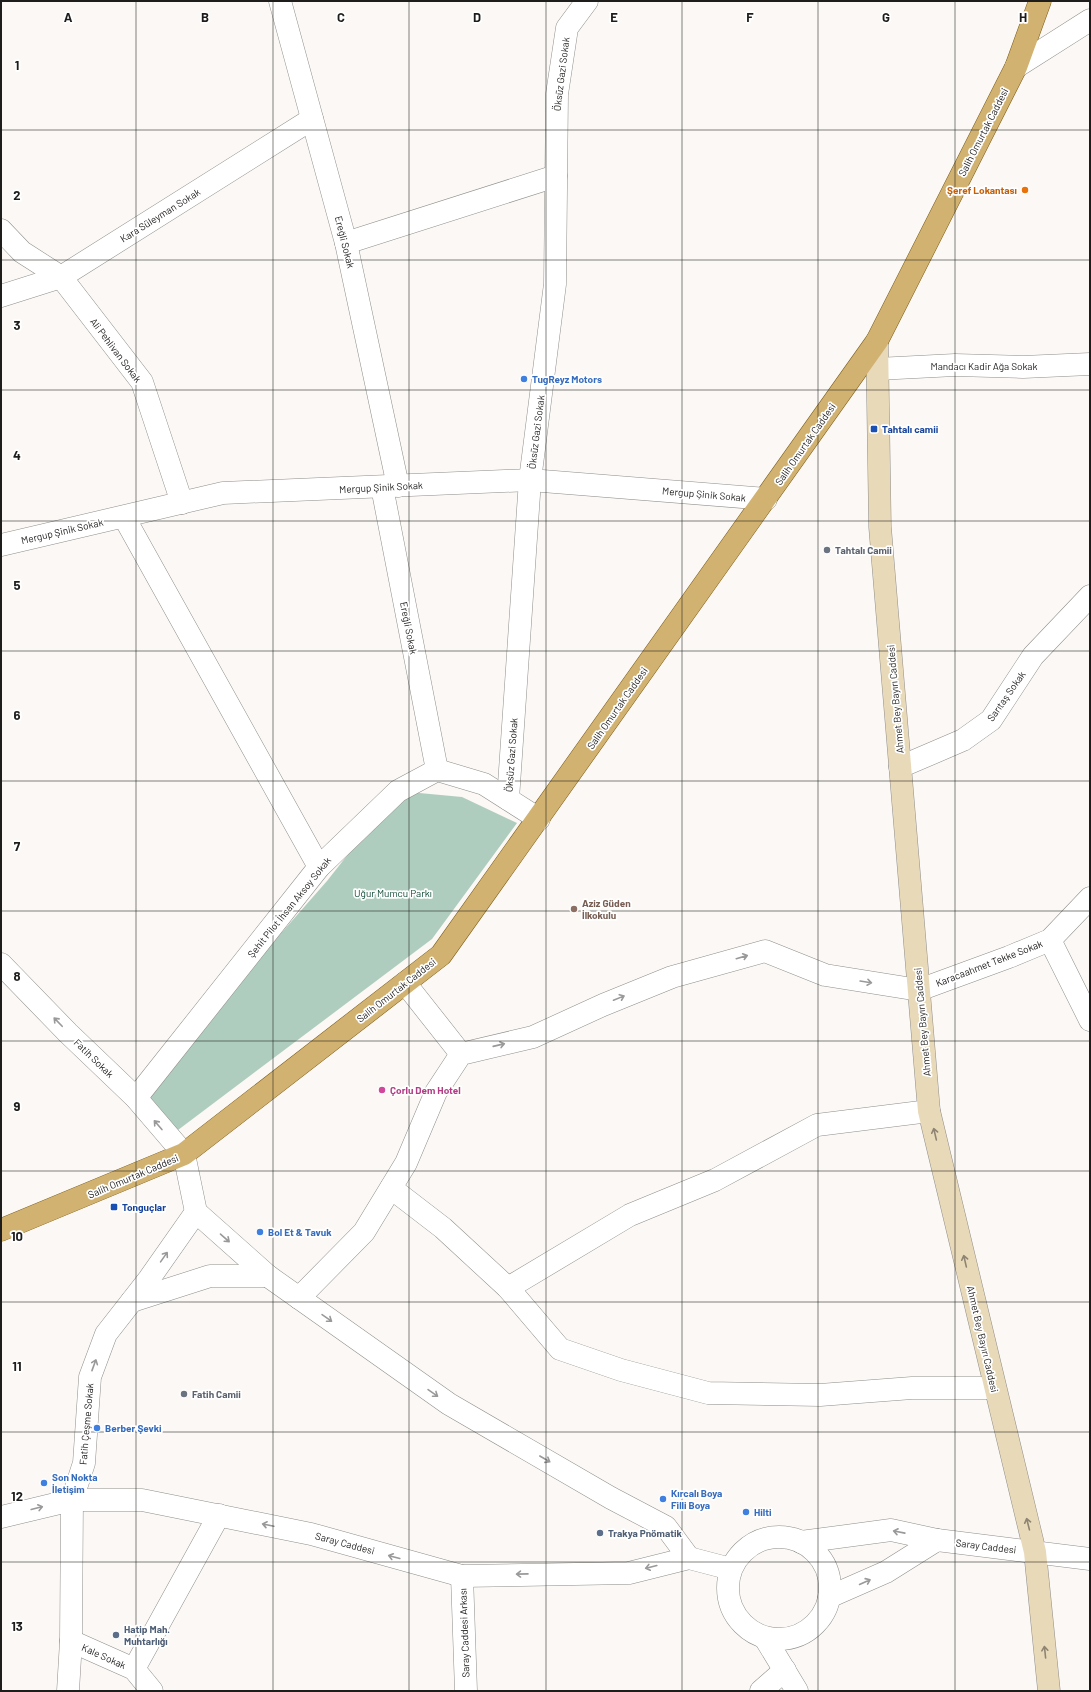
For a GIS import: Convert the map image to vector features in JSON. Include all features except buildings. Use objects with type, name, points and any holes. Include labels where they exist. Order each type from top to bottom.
[{"type":"main road","name":"Salih Omurtak Caddesi","points":[[1,1230],[184,1154],[441,955],[877,341],[1016,67],[1039,1]]},
{"type":"main road","name":"Ahmet Bey Bayırı Caddesi","points":[[877,341],[880,527],[929,1111],[1035,1552],[1049,1691]]},
{"type":"street","name":"Ereğli Sokak","points":[[280,1],[346,243],[390,486],[437,770]]},
{"type":"street","name":"Öksüz Gazi Sokak","points":[[508,799],[530,480],[555,284],[557,94],[567,28],[587,1]]},
{"type":"street","points":[[1016,67],[1090,20]]},
{"type":"street","name":"Kara Süleyman Sokak","points":[[1,296],[61,277],[312,119]]},
{"type":"street","points":[[346,243],[556,176]]},
{"type":"street","name":"Ali Pehlivan Sokak","points":[[1,230],[22,252],[61,277],[142,382],[182,503]]},
{"type":"street","name":"Mandacı Kadir Ağa Sokak","points":[[877,369],[955,365],[1023,367],[1090,364]]},
{"type":"street","name":"Mergup Şinik Sokak","points":[[1,545],[223,493],[530,480],[766,499]]},
{"type":"street","points":[[124,517],[319,867]]},
{"type":"street","name":"Sarıtaş Sokak","points":[[900,767],[963,740],[991,720],[1033,656],[1090,596]]},
{"type":"street","points":[[437,770],[484,784],[539,819]]},
{"type":"street","name":"Şehit Pilot İhsan Aksoy Sokak","points":[[136,1098],[319,867],[398,791],[437,770]]},
{"type":"street","name":"Karacaahmet Tekke Sokak","points":[[919,990],[1009,957],[1050,940],[1090,898]]},
{"type":"street","points":[[1050,940],[1090,1020]]},
{"type":"street","points":[[299,1298],[364,1232],[406,1164],[436,1092],[461,1054],[533,1037],[603,1005],[672,977],[765,951],[825,975],[919,990]]},
{"type":"street","name":"Fatih Sokak","points":[[1,964],[68,1033],[136,1098],[184,1154]]},
{"type":"street","points":[[405,983],[461,1054]]},
{"type":"street","points":[[508,1288],[630,1215],[715,1180],[817,1125],[929,1111]]},
{"type":"street","points":[[184,1154],[196,1212],[268,1276],[449,1404],[611,1498],[666,1527],[689,1558],[731,1569]]},
{"type":"street","points":[[391,1188],[442,1228],[508,1288],[560,1349],[622,1370],[708,1393],[820,1395],[912,1388],[995,1388]]},
{"type":"street","name":"Fatih Çeşme Sokak","points":[[68,1691],[71,1642],[72,1500],[84,1463],[90,1377],[106,1334],[132,1301],[196,1212]]},
{"type":"street","points":[[132,1301],[210,1276],[268,1276]]},
{"type":"street","name":"Saray Caddesi","points":[[1,1517],[72,1500],[142,1500],[311,1534],[462,1576],[629,1573],[689,1558]]},
{"type":"street","points":[[134,1669],[219,1515]]},
{"type":"street","name":"Saray Caddesi","points":[[801,1542],[891,1530],[937,1540],[1090,1559]]},
{"type":"street","points":[[785,1537],[801,1542],[815,1551],[825,1565],[830,1580],[829,1597],[824,1613],[814,1626],[799,1636],[782,1640],[765,1638],[749,1631],[736,1619],[729,1603],[727,1586],[731,1569],[740,1554],[753,1544],[769,1538],[785,1537]]},
{"type":"street","points":[[829,1597],[886,1572],[937,1540]]},
{"type":"street","name":"Saray Caddesi Arkası","points":[[462,1576],[466,1691]]},
{"type":"street","points":[[765,1638],[797,1691]]},
{"type":"street","name":"Kale Sokak","points":[[71,1642],[134,1669],[152,1691]]},
{"type":"street","points":[[761,1691],[785,1670]]},
{"type":"green space","name":"Uğur Mumcu Parkı","points":[[398,791],[462,797],[517,823],[432,939],[178,1130],[136,1098],[327,881]]},
{"type":"place","name":"Şeref Lokantası","points":[[1025,190]]},
{"type":"place","name":"TugReyz Motors","points":[[524,379]]},
{"type":"place","name":"Tahtalı camii","points":[[874,429]]},
{"type":"place","name":"Tahtalı Camii","points":[[827,550]]},
{"type":"place","name":"Aziz Güden İlkokulu","points":[[574,909]]},
{"type":"place","name":"Çorlu Dem Hotel","points":[[382,1090]]},
{"type":"place","name":"Tonguçlar","points":[[114,1207]]},
{"type":"place","name":"Bol Et & Tavuk","points":[[260,1232]]},
{"type":"place","name":"Fatih Camii","points":[[184,1394]]},
{"type":"place","name":"Berber Şevki","points":[[97,1428]]},
{"type":"place","name":"Son Nokta İletişim","points":[[44,1483]]},
{"type":"place","name":"Kırcalı Boya Filli Boya","points":[[663,1499]]},
{"type":"place","name":"Hilti","points":[[746,1512]]},
{"type":"place","name":"Trakya Pnömatik","points":[[600,1533]]},
{"type":"place","name":"Hatip Mah. Muhtarlığı","points":[[116,1635]]}]
